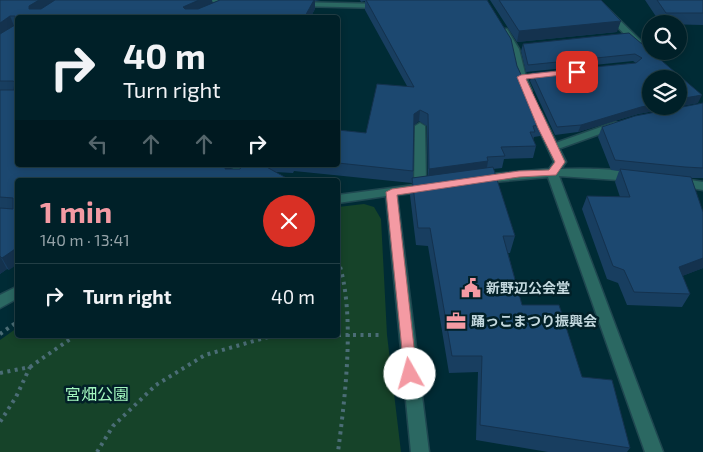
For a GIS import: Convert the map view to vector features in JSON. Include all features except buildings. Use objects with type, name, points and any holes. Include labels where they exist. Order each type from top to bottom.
[{"type":"street","points":[[208,0],[245,4]]},
{"type":"street","points":[[595,0],[642,46]]},
{"type":"street","points":[[210,10],[221,2]]},
{"type":"street","points":[[292,4],[349,2],[387,6]]},
{"type":"street","points":[[498,21],[518,46],[543,128],[560,162],[552,173]]},
{"type":"street","points":[[618,36],[629,35]]},
{"type":"street","points":[[554,147],[629,122]]},
{"type":"street","points":[[420,126],[420,188]]},
{"type":"street","points":[[552,173],[654,452]]},
{"type":"street","points":[[465,182],[519,174],[552,173],[644,178]]},
{"type":"street","points":[[664,181],[703,186]]},
{"type":"street","points":[[340,199],[438,186]]},
{"type":"street","points":[[392,192],[405,335],[420,452]]},
{"type":"street","points":[[0,302],[15,293]]},
{"type":"path","points":[[338,452],[346,382],[345,291],[340,264]]},
{"type":"path","points":[[0,334],[15,324]]},
{"type":"path","points":[[340,335],[405,335]]},
{"type":"path","points":[[0,373],[30,368],[72,338]]},
{"type":"path","points":[[97,452],[113,426],[156,385],[205,354],[264,338]]},
{"type":"path","points":[[0,422],[16,397],[30,368]]},
{"type":"green space","name":"宮畑公園","points":[[364,204],[374,207],[381,219],[387,335],[401,452],[0,452],[0,340],[15,329],[15,338],[340,338],[340,207]]},
{"type":"place","name":"新野辺公会堂","points":[[471,288]]},
{"type":"place","name":"踊っこまつり振興会","points":[[456,321]]},
{"type":"route","points":[[410,374],[392,192],[519,174],[552,173],[560,162],[521,77],[577,72]]}]
